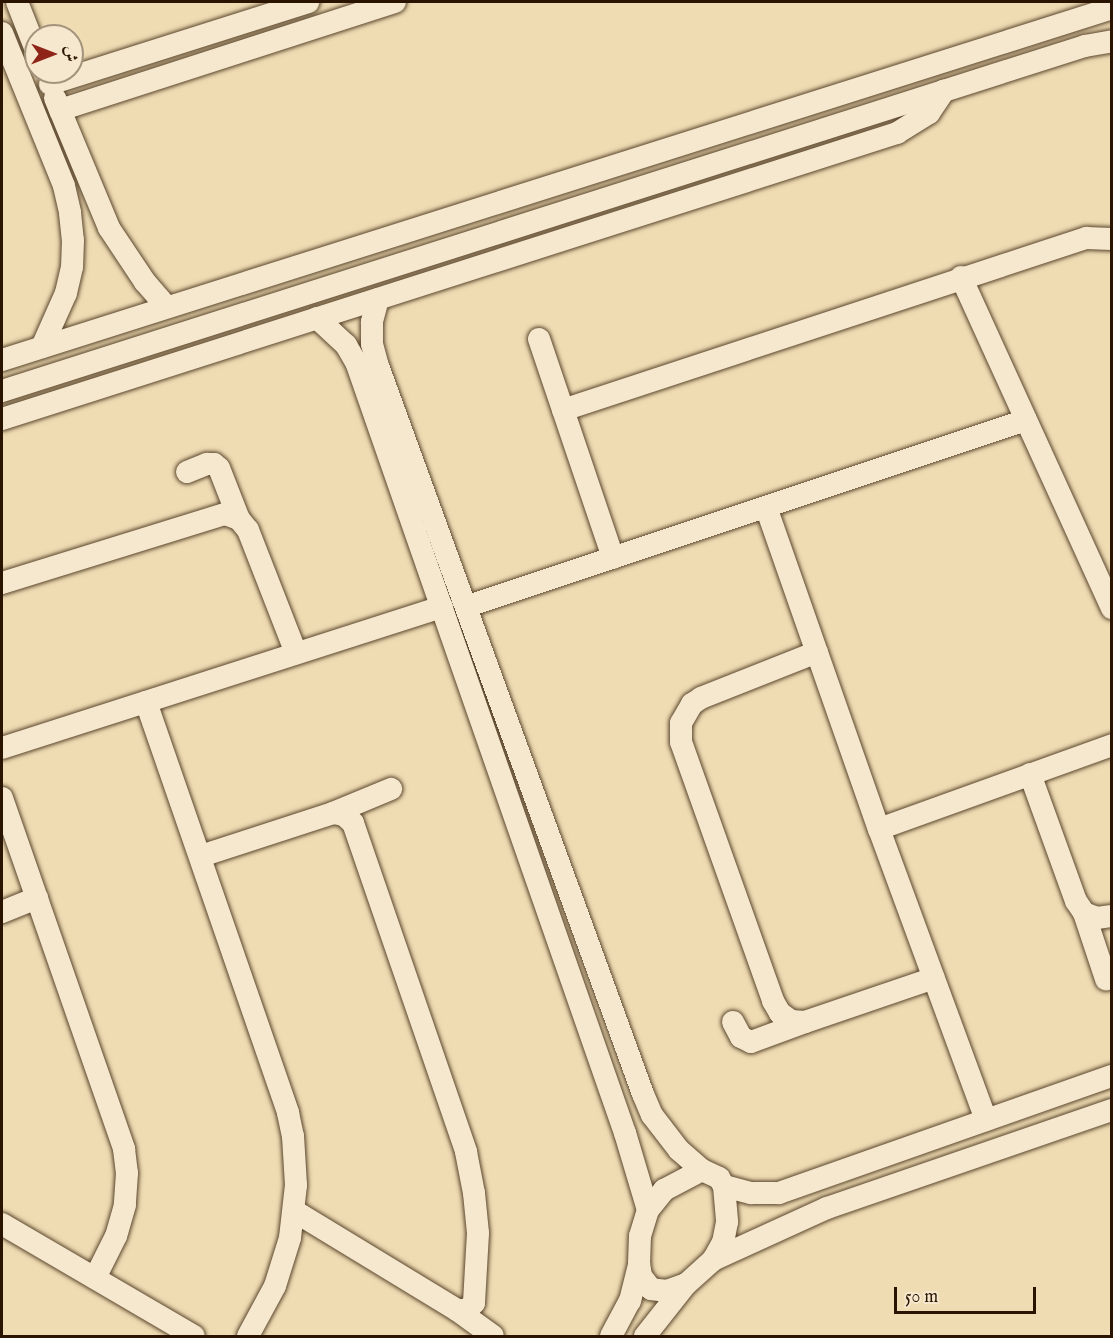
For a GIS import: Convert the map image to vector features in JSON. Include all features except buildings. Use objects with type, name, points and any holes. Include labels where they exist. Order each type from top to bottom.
[{"type":"street","points":[[17,2],[26,24]]},
{"type":"street","points":[[84,67],[308,2]]},
{"type":"street","points":[[60,110],[396,2]]},
{"type":"street","points":[[2,360],[1112,8]]},
{"type":"street","points":[[2,33],[64,186],[70,213],[73,240],[72,267],[66,293],[42,347]]},
{"type":"street","points":[[2,392],[1085,46],[1112,41]]},
{"type":"street","points":[[49,84],[109,228],[145,282],[167,307]]},
{"type":"street","points":[[2,419],[897,134],[929,113],[944,91]]},
{"type":"street","points":[[563,410],[961,277],[1086,238],[1109,237]]},
{"type":"street","points":[[961,277],[1112,608]]},
{"type":"street","points":[[378,299],[372,322],[372,344],[378,366],[468,606],[643,1094],[664,1133],[702,1170],[712,1172],[724,1186],[751,1193],[779,1192],[1112,1076]]},
{"type":"street","points":[[317,318],[346,345],[356,362],[621,1122],[648,1210]]},
{"type":"street","points":[[539,339],[613,558]]},
{"type":"street","points":[[468,606],[1026,420]]},
{"type":"street","points":[[187,472],[207,464],[214,464],[219,468],[239,519],[248,530],[296,653]]},
{"type":"street","points":[[766,507],[879,829],[986,1120]]},
{"type":"street","points":[[2,583],[210,517],[225,514],[239,519]]},
{"type":"street","points":[[2,748],[442,607]]},
{"type":"street","points":[[805,1022],[791,1021],[780,1013],[773,1001],[679,734],[685,712],[701,698],[817,652]]},
{"type":"street","points":[[146,702],[288,1113],[296,1158],[294,1211],[290,1238],[275,1286],[248,1336]]},
{"type":"street","points":[[879,829],[1112,745]]},
{"type":"street","points":[[1030,774],[1076,901],[1084,913],[1106,979]]},
{"type":"street","points":[[201,856],[333,813],[391,789]]},
{"type":"street","points":[[2,798],[124,1149],[127,1173],[125,1205],[116,1236],[95,1278]]},
{"type":"street","points":[[333,813],[344,815],[353,823],[466,1152],[477,1213],[476,1293],[474,1303],[467,1310],[456,1310]]},
{"type":"street","points":[[2,912],[37,898]]},
{"type":"street","points":[[1084,913],[1097,918],[1112,916]]},
{"type":"street","points":[[733,1022],[741,1037],[751,1042],[934,978]]},
{"type":"street","points":[[645,1336],[686,1284],[713,1260],[827,1208],[1112,1110]]},
{"type":"street","points":[[686,1284],[667,1291],[651,1289],[641,1276],[640,1236],[648,1210],[664,1190],[702,1170]]},
{"type":"street","points":[[713,1260],[723,1242],[727,1222],[724,1186]]},
{"type":"street","points":[[294,1211],[456,1310],[493,1336]]},
{"type":"street","points":[[2,1224],[194,1336]]},
{"type":"street","points":[[611,1336],[630,1301],[639,1264]]}]
